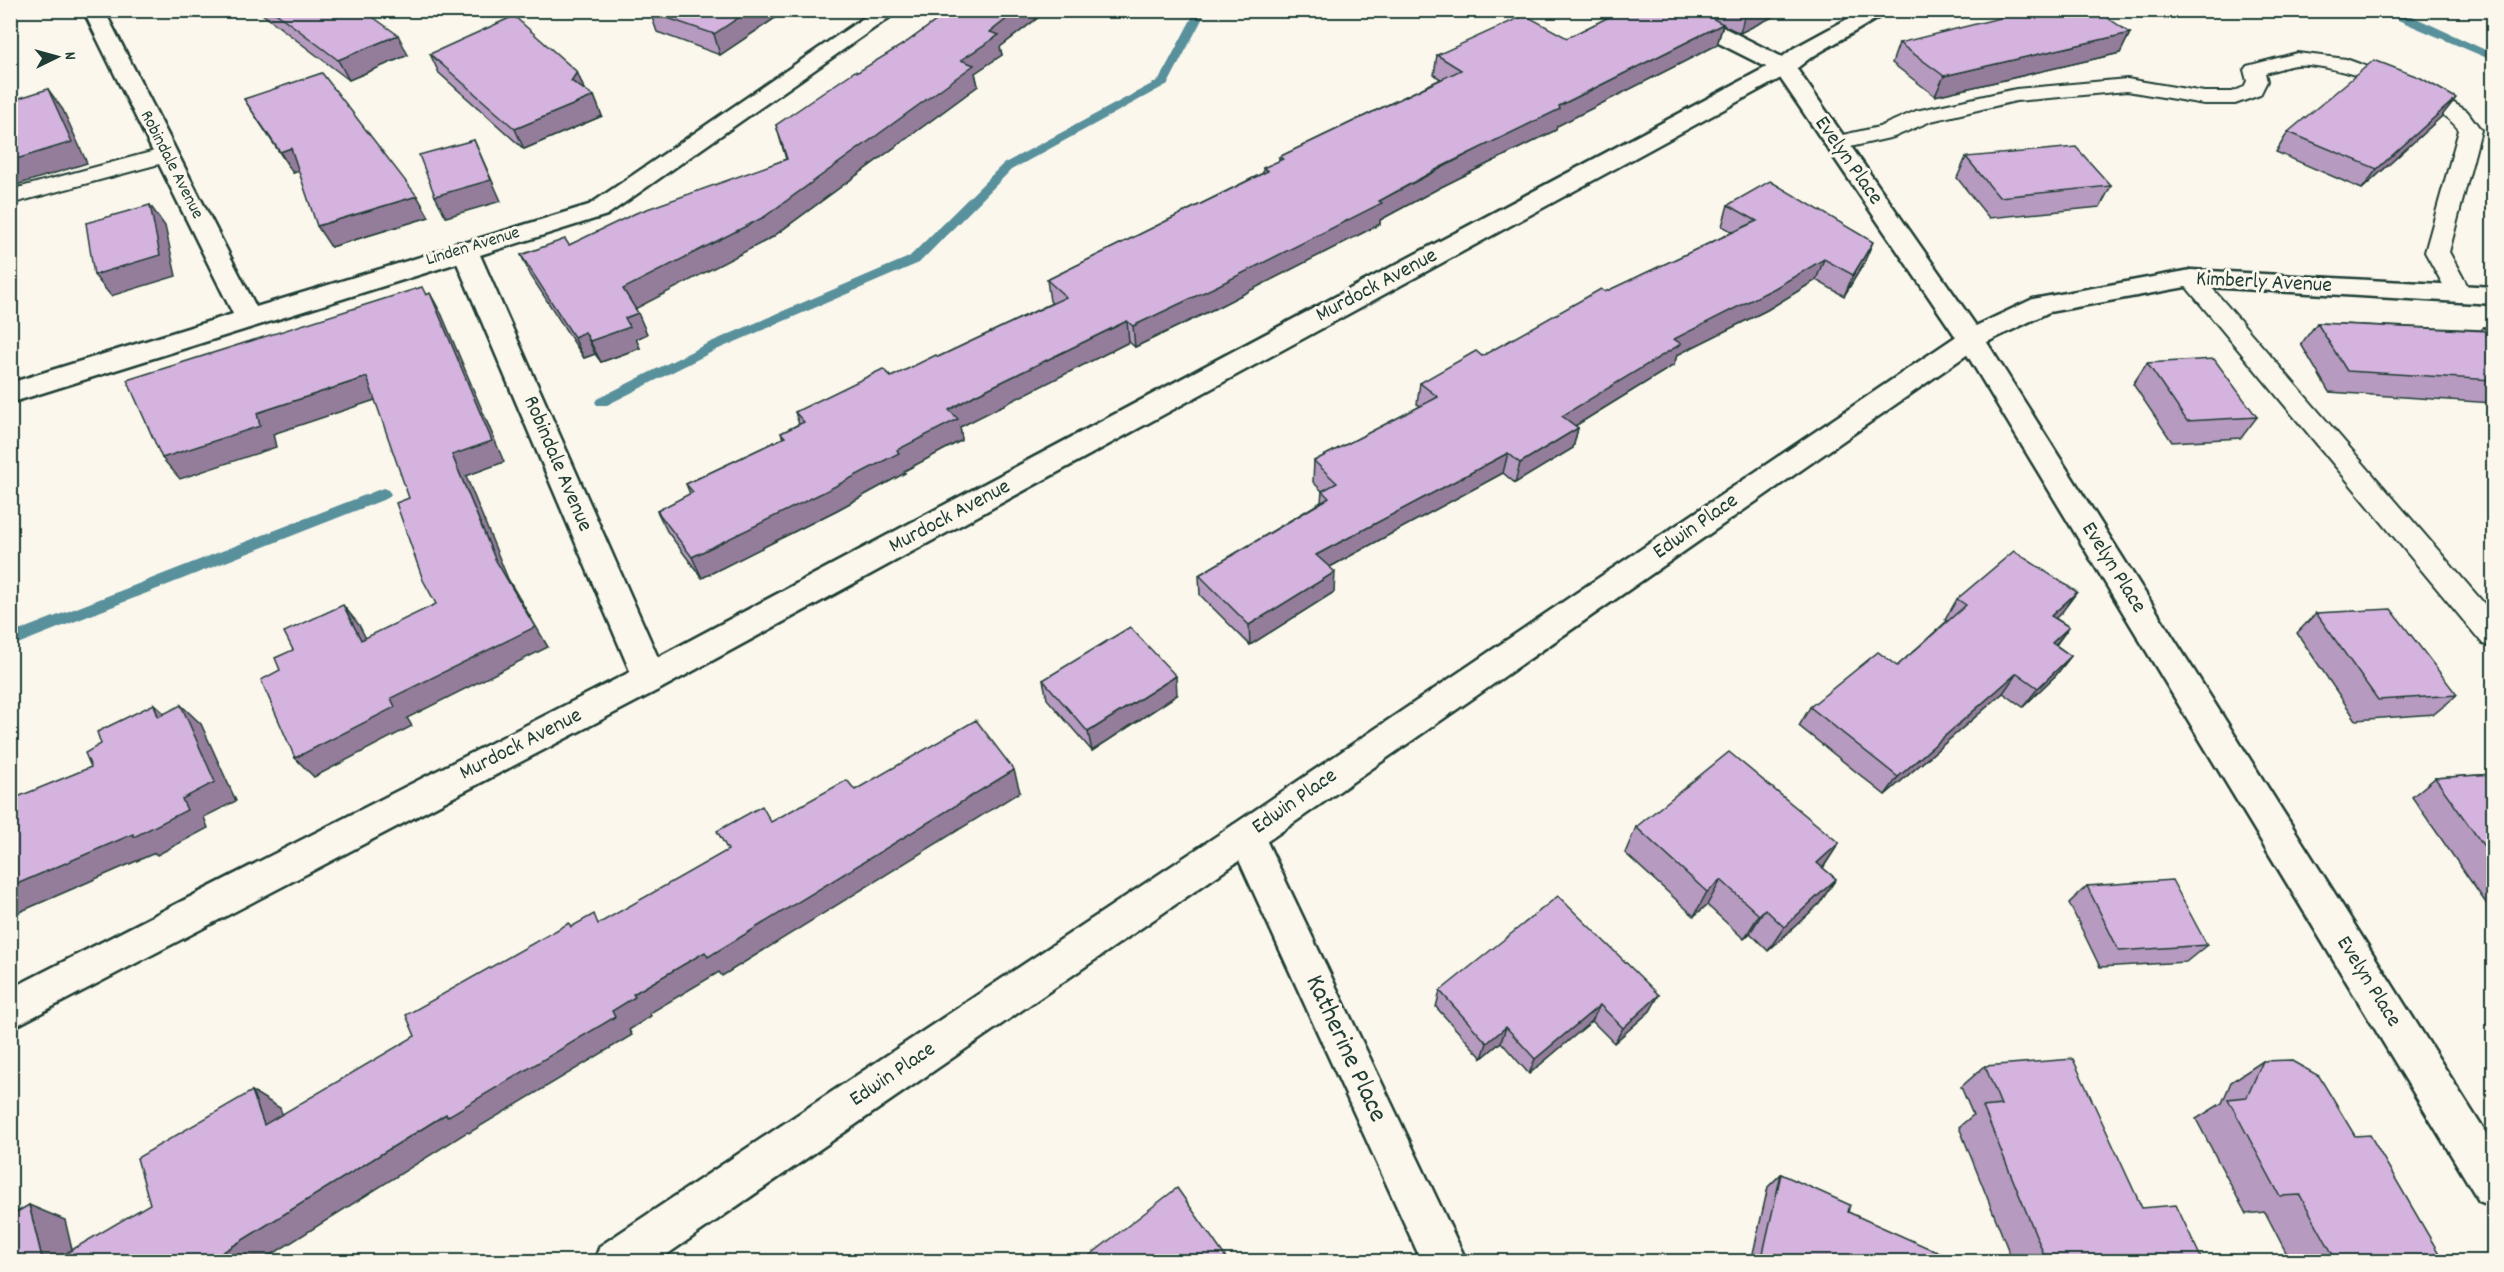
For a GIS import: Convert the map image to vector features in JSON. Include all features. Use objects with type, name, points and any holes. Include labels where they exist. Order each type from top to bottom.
[{"type":"street","name":"Robindale Avenue","points":[[93,10],[249,319]]},
{"type":"street","name":"Linden Avenue","points":[[10,393],[464,249],[598,210],[890,10]]},
{"type":"street","name":"Evelyn Place","points":[[1671,10],[1784,67],[1971,339],[2493,1186]]},
{"type":"street","name":"Murdock Avenue","points":[[10,1010],[650,678],[1784,67],[1802,53],[1881,10]]},
{"type":"street","name":"Robindale Avenue","points":[[464,249],[650,678]]},
{"type":"street","name":"Kimberly Avenue","points":[[1971,339],[2042,305],[2191,278],[2493,296]]},
{"type":"street","name":"Edwin Place","points":[[616,1262],[1246,836],[1971,339]]},
{"type":"street","name":"Katherine Place","points":[[1246,836],[1445,1262]]},
{"type":"lane","points":[[1836,143],[1886,132],[1923,116],[2016,95],[2051,94],[2127,85],[2166,94],[2235,98],[2253,91],[2257,81],[2254,70],[2268,65],[2298,59],[2339,63],[2428,96],[2460,115],[2470,130],[2438,252],[2460,294]]},
{"type":"lane","points":[[10,198],[166,155]]},
{"type":"lane","points":[[2191,278],[2493,636]]},
{"type":"building","points":[[272,10],[363,10],[398,35],[338,60]]},
{"type":"building","points":[[653,10],[750,10],[714,34],[650,12]]},
{"type":"building","points":[[951,10],[1018,10],[990,32],[999,35],[961,60],[974,65],[764,217],[623,289],[638,313],[625,318],[630,327],[590,341],[585,332],[574,337],[521,255],[565,239],[569,245],[636,213],[787,159],[776,125],[855,71],[858,72],[907,42]]},
{"type":"building","points":[[1623,10],[1697,10],[1723,24],[1559,106],[1560,109],[1443,166],[1379,201],[1382,203],[1215,287],[1133,326],[1127,321],[975,395],[949,410],[958,419],[897,450],[899,453],[692,557],[657,511],[693,492],[686,484],[785,437],[781,433],[804,422],[795,412],[883,369],[891,377],[1066,297],[1047,280],[1268,171],[1263,168],[1283,159],[1279,157],[1461,70],[1437,55],[1525,15],[1567,38]]},
{"type":"building","points":[[1738,10],[1752,10],[1745,14]]},
{"type":"building","points":[[2032,10],[2096,10],[2130,33],[1944,76],[1899,43]]},
{"type":"building","points":[[514,16],[577,72],[571,81],[594,96],[515,129],[430,54]]},
{"type":"building","points":[[2374,60],[2421,78],[2456,98],[2377,169],[2288,132]]},
{"type":"building","points":[[322,73],[417,196],[317,226],[291,148],[280,152],[244,99]]},
{"type":"building","points":[[48,89],[72,142],[10,161],[10,101]]},
{"type":"building","points":[[474,140],[491,180],[435,196],[419,155]]},
{"type":"building","points":[[2076,147],[2111,186],[1999,197],[1966,157]]},
{"type":"building","points":[[1770,181],[1873,242],[1853,275],[1824,259],[1775,288],[1674,339],[1681,344],[1562,416],[1578,428],[1520,463],[1508,453],[1316,555],[1335,572],[1249,625],[1199,575],[1329,498],[1322,491],[1337,483],[1314,461],[1438,397],[1420,383],[1476,351],[1482,356],[1601,289],[1605,292],[1757,221],[1728,205]]},
{"type":"building","points":[[150,205],[160,255],[94,275],[86,223]]},
{"type":"building","points":[[422,287],[426,295],[430,293],[492,441],[452,455],[495,559],[535,627],[391,698],[395,707],[295,758],[261,680],[280,670],[275,658],[293,650],[284,632],[343,605],[361,640],[436,604],[423,580],[396,503],[409,498],[367,377],[257,413],[260,426],[162,458],[127,380]]},
{"type":"building","points":[[2317,323],[2487,331],[2484,327],[2493,327],[2493,380],[2347,371]]},
{"type":"building","points":[[2214,359],[2257,417],[2187,421],[2147,363]]},
{"type":"building","points":[[2014,551],[2077,592],[2051,616],[2069,627],[2052,643],[2071,656],[2038,688],[2017,673],[1898,777],[1810,707],[1878,652],[1897,666],[1966,605],[1957,599]]},
{"type":"building","points":[[2391,609],[2457,695],[2378,700],[2316,613]]},
{"type":"building","points":[[1130,627],[1176,676],[1088,732],[1043,680]]},
{"type":"building","points":[[154,704],[158,717],[181,705],[215,782],[182,799],[187,810],[134,837],[133,834],[10,887],[10,800],[91,767],[85,753],[101,744],[97,732]]},
{"type":"building","points":[[976,720],[1014,770],[708,957],[705,952],[633,994],[635,997],[612,1011],[615,1017],[447,1117],[446,1114],[207,1262],[51,1262],[150,1204],[137,1158],[252,1091],[264,1125],[415,1036],[406,1015],[569,923],[571,927],[594,914],[598,924],[728,850],[717,831],[762,806],[771,822],[847,780],[855,790]]},
{"type":"building","points":[[1729,752],[1839,843],[1817,863],[1836,879],[1784,927],[1765,909],[1759,915],[1721,880],[1707,892],[1636,827]]},
{"type":"building","points":[[2493,774],[2493,859],[2435,778]]},
{"type":"building","points":[[2172,880],[2207,945],[2119,951],[2087,886]]},
{"type":"building","points":[[1558,896],[1659,995],[1623,1028],[1600,1005],[1535,1059],[1506,1027],[1487,1043],[1440,991]]},
{"type":"building","points":[[2073,1059],[2142,1208],[2176,1205],[2203,1262],[2047,1262],[1983,1107],[2001,1105],[1985,1066]]},
{"type":"building","points":[[2290,1060],[2319,1076],[2355,1136],[2370,1135],[2444,1262],[2337,1262],[2300,1195],[2280,1196],[2228,1099],[2247,1097],[2263,1061]]},
{"type":"building","points":[[1781,1174],[1850,1205],[1848,1212],[1944,1255],[1943,1262],[1761,1262]]},
{"type":"building","points":[[1177,1188],[1229,1262],[1081,1262]]},
{"type":"building","points":[[29,1205],[43,1262],[10,1262],[10,1216]]},
{"type":"waterway","points":[[602,402],[709,348],[914,260],[1007,167],[1164,82],[1202,10]]},
{"type":"waterway","points":[[2392,10],[2402,18],[2494,58]]},
{"type":"waterway","points":[[10,641],[383,494]]}]
